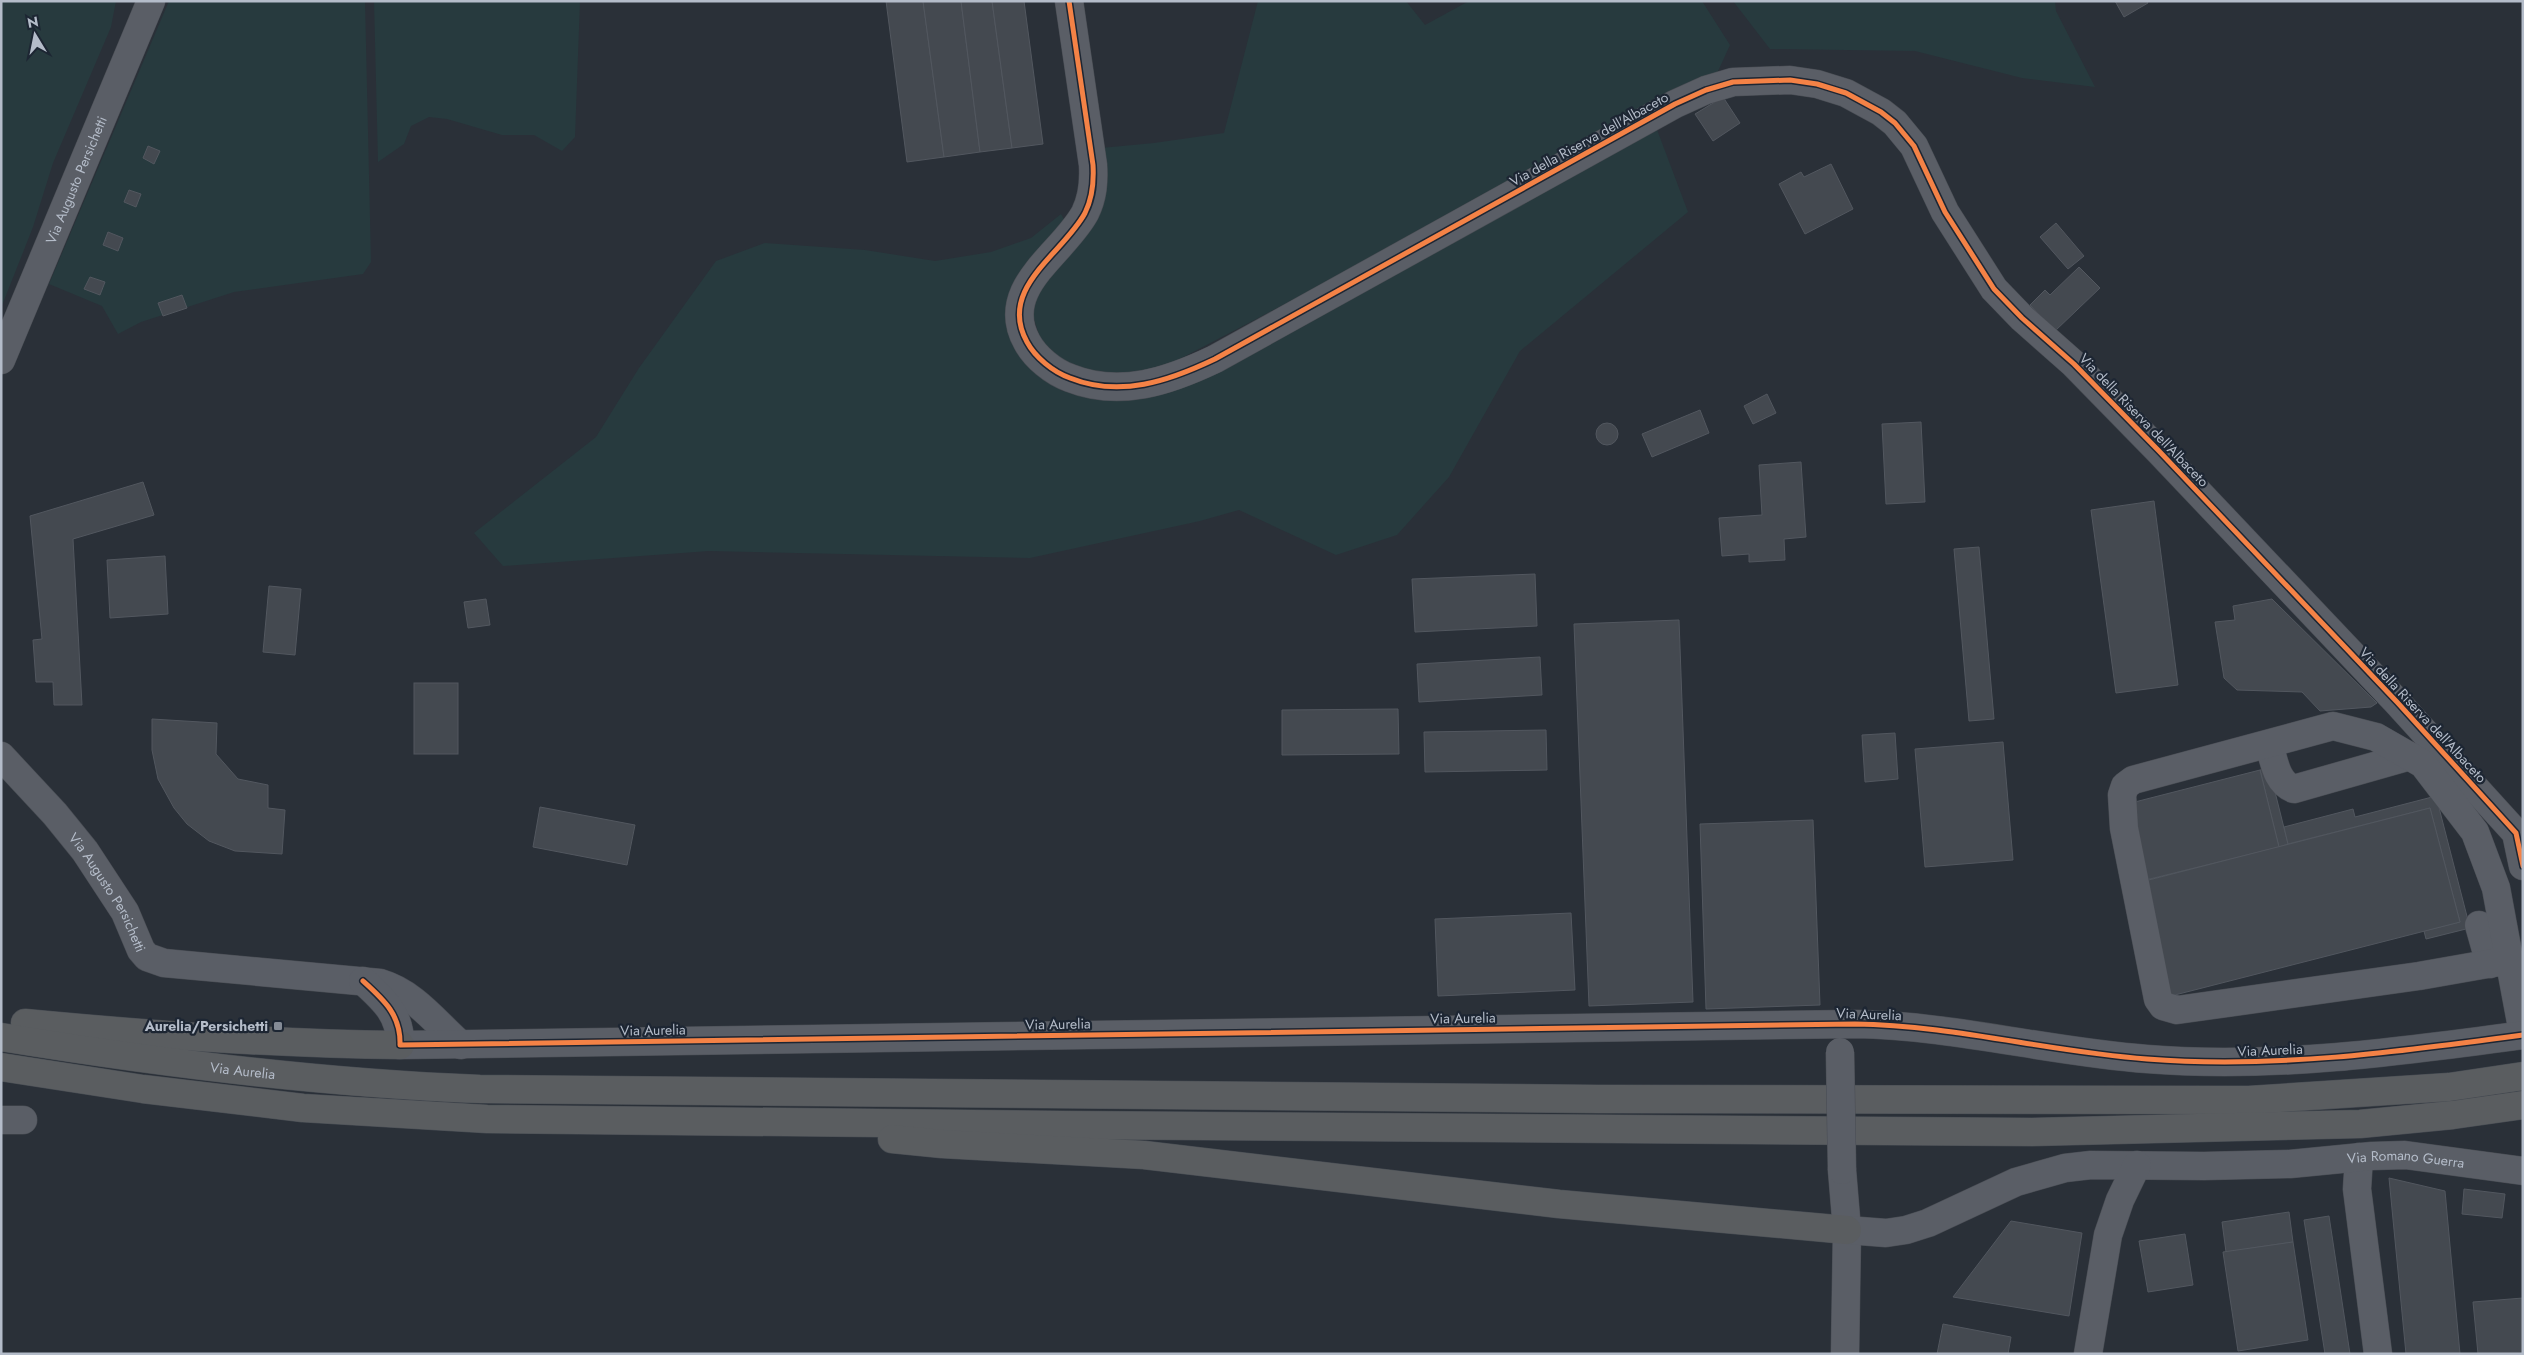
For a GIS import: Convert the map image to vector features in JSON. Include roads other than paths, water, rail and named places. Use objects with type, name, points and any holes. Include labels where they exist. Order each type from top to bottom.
[{"type":"highway","points":[[1,1021],[190,1038],[400,1045]]},
{"type":"highway","name":"Via Aurelia","points":[[1,1036],[150,1060],[307,1078],[411,1086],[526,1090],[1609,1099],[2239,1100],[2352,1095],[2439,1088],[2523,1076]]},
{"type":"highway","points":[[1,1068],[226,1100],[342,1112],[487,1119],[2032,1132],[2360,1124],[2453,1115],[2523,1105]]},
{"type":"highway","points":[[832,1122],[891,1139],[918,1142],[1144,1155],[1559,1204],[1847,1230]]},
{"type":"street","name":"Via Augusto Persichetti","points":[[1,360],[151,1]]},
{"type":"street","name":"Via della Riserva dell'Albaceto","points":[[1069,1],[1093,165],[1092,193],[1079,222],[1042,265],[1028,285],[1018,311],[1028,344],[1051,368],[1066,377],[1086,385],[1124,387],[1160,382],[1187,372],[1224,354],[1676,104],[1711,89],[1733,82],[1770,80],[1809,83],[1846,93],[1881,112],[1908,137],[1925,167],[1945,212],[1994,289],[2022,318],[2074,364],[2152,444],[2483,796],[2516,833],[2523,866]]},
{"type":"street","points":[[2333,726],[2376,737],[2424,764],[2475,832],[2496,888],[2500,962],[2177,1010],[2163,1006],[2158,999],[2124,828],[2122,795],[2125,786],[2133,780],[2333,726]]},
{"type":"street","points":[[2269,744],[2280,778],[2285,786],[2294,789],[2410,756]]},
{"type":"street","name":"Via Augusto Persichetti","points":[[1,756],[55,814],[85,851],[125,912],[137,943],[147,957],[164,963],[380,983],[405,994],[461,1045]]},
{"type":"street","points":[[2479,925],[2500,962],[2523,1034]]},
{"type":"street","points":[[363,981],[382,998],[394,1013],[400,1030],[400,1045]]},
{"type":"street","points":[[1839,1024],[1842,1170],[1847,1230],[1845,1354]]},
{"type":"street","name":"Via Aurelia","points":[[400,1045],[1839,1024],[1888,1025],[2056,1050],[2145,1059],[2211,1062],[2316,1059],[2441,1046],[2523,1034]]},
{"type":"street","name":"Via Romano Guerra","points":[[2137,1165],[2290,1164],[2359,1157],[2405,1156],[2523,1171]]},
{"type":"street","points":[[2359,1157],[2357,1189],[2378,1354]]},
{"type":"street","points":[[1847,1230],[1886,1233],[1906,1230],[1928,1223],[2016,1182],[2065,1168],[2091,1165],[2137,1165],[2120,1200],[2108,1235],[2088,1354]]},
{"type":"place","name":"Aurelia/Persichetti","points":[[278,1026]]}]
